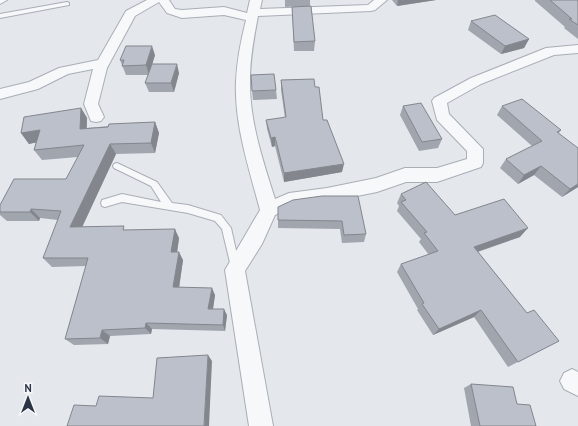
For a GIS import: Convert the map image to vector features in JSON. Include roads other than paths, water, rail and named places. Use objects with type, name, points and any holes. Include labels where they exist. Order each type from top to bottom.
[{"type":"street","points":[[96,118],[91,104],[103,63],[130,14],[154,0]]},
{"type":"street","points":[[163,0],[171,11],[182,14],[253,10],[371,8],[381,0]]},
{"type":"street","points":[[253,10],[245,53],[243,83],[245,109],[253,151],[269,210]]},
{"type":"street","points":[[261,426],[235,270],[255,238],[269,210],[289,200],[327,195],[378,185],[405,174],[437,175],[475,164],[475,149],[442,116],[439,101],[476,81],[532,60],[551,51],[577,50]]},
{"type":"street","points":[[0,94],[33,86],[64,71],[103,63]]},
{"type":"lane","points":[[0,16],[66,4]]},
{"type":"lane","points":[[117,166],[154,184],[170,207]]},
{"type":"lane","points":[[105,204],[122,198],[188,209],[218,218],[226,228],[235,270]]}]
